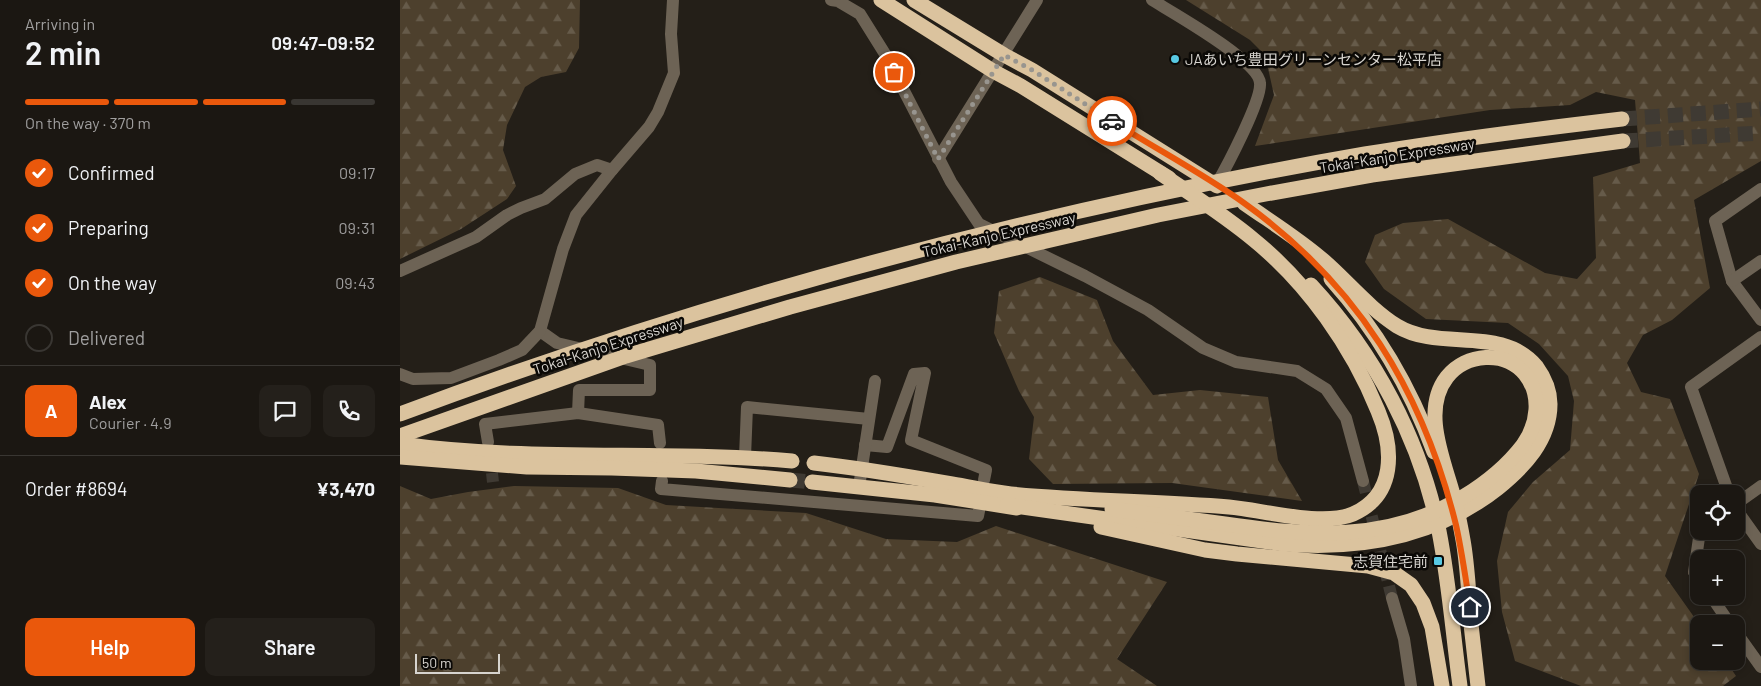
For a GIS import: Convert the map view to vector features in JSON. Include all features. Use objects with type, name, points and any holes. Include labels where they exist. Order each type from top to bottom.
[{"type":"highway","points":[[881,0],[1236,220],[1271,246],[1291,264],[1326,302],[1342,321],[1383,382],[1405,426],[1430,497],[1443,557],[1460,686]]},
{"type":"highway","points":[[914,0],[1032,70],[1244,203],[1304,245],[1385,318],[1398,327],[1425,336],[1502,344],[1524,355],[1540,371],[1545,381],[1550,399],[1549,420],[1541,441],[1527,461],[1491,493],[1474,497]]},
{"type":"highway","name":"Tokai-Kanjo Expressway","points":[[400,414],[695,313],[862,265],[1046,219],[1161,193],[1365,154],[1482,136],[1622,119]]},
{"type":"highway","name":"Tokai-Kanjo Expressway","points":[[400,436],[626,356],[715,329],[868,285],[1050,240],[1194,208],[1372,175],[1624,141]]},
{"type":"highway","points":[[812,482],[934,495],[1202,505],[1322,519],[1350,515],[1361,510],[1378,494],[1385,482],[1390,458],[1389,446],[1372,396],[1336,333],[1290,275],[1255,241],[1160,173]]},
{"type":"highway","points":[[1244,203],[1299,247],[1326,274],[1359,314],[1392,362],[1418,414],[1440,469],[1458,535],[1470,607]]},
{"type":"highway","points":[[1008,499],[1306,533],[1361,532],[1419,524],[1456,515],[1474,497],[1498,473],[1518,452],[1531,432],[1537,412],[1530,381],[1517,366],[1498,358],[1478,358],[1457,367],[1443,383],[1436,405],[1436,425],[1440,448],[1453,494],[1463,540],[1478,686]]},
{"type":"highway","points":[[400,445],[541,385]]},
{"type":"highway","points":[[400,445],[484,452],[745,457],[792,461]]},
{"type":"highway","points":[[400,457],[527,467],[696,471],[790,480]]},
{"type":"highway","points":[[814,463],[861,468],[1008,499],[1205,550],[1368,566],[1394,573],[1411,584],[1424,603],[1432,628],[1442,686]]},
{"type":"street","points":[[400,374],[413,379],[451,378],[522,350],[540,331],[576,215],[649,127],[658,112],[674,73],[671,34],[673,0]]},
{"type":"street","points":[[831,0],[838,1],[860,14],[886,54],[951,182],[979,224],[1086,276],[1148,310],[1203,348],[1236,362],[1297,371],[1326,389],[1346,418],[1363,481]]},
{"type":"street","points":[[938,159],[1037,0]]},
{"type":"street","points":[[1152,0],[1233,52],[1255,71],[1260,83],[1257,102],[1216,185]]},
{"type":"street","points":[[400,271],[476,237],[507,215],[521,208],[545,200],[575,174],[597,165],[612,170]]},
{"type":"street","points":[[1761,189],[1715,221],[1732,281],[1761,320]]},
{"type":"street","points":[[1732,281],[1761,261]]},
{"type":"street","points":[[540,331],[557,343],[650,365],[650,390],[579,390],[578,413]]},
{"type":"street","points":[[1726,485],[1691,387],[1761,337]]},
{"type":"street","points":[[865,445],[887,447],[914,374],[925,373],[911,440],[986,470],[984,480]]},
{"type":"street","points":[[859,487],[874,381]]},
{"type":"street","points":[[745,457],[747,407],[869,419]]},
{"type":"street","points":[[488,442],[485,424],[578,413],[658,425],[660,443]]},
{"type":"street","points":[[662,480],[662,489],[978,516],[979,511]]},
{"type":"street","points":[[1745,498],[1761,486]]},
{"type":"street","points":[[1745,522],[1761,544]]},
{"type":"street","points":[[1392,598],[1404,639],[1411,686]]},
{"type":"street","points":[[1745,645],[1761,667]]},
{"type":"green space","points":[[400,0],[580,0],[579,48],[566,72],[541,77],[525,87],[507,125],[503,150],[516,186],[507,199],[461,229],[400,259]]},
{"type":"green space","points":[[1186,0],[1761,0],[1761,161],[1694,200],[1710,288],[1672,320],[1643,335],[1627,363],[1641,392],[1670,399],[1699,474],[1695,485],[1690,485],[1690,501],[1665,576],[1693,615],[1690,615],[1690,670],[1732,670],[1736,676],[1723,686],[1581,686],[1515,661],[1502,612],[1497,561],[1508,512],[1533,482],[1570,450],[1574,401],[1568,376],[1539,344],[1508,323],[1426,319],[1384,289],[1365,262],[1375,235],[1403,223],[1448,219],[1545,273],[1577,279],[1596,258],[1593,177],[1640,163],[1635,100],[1596,92],[1570,105],[1490,110],[1255,146],[1274,95],[1265,55],[1250,40]]},
{"type":"green space","points":[[1040,277],[1097,300],[1113,341],[1153,395],[1200,390],[1268,397],[1278,460],[1302,501],[1172,483],[1053,484],[1029,459],[1034,417],[1019,391],[994,333],[999,291]]},
{"type":"green space","points":[[400,486],[431,499],[514,486],[618,488],[666,505],[806,513],[886,539],[957,542],[996,526],[1167,582],[1117,659],[1157,686],[400,686]]},
{"type":"tunnel","points":[[1622,119],[1761,109]]},
{"type":"tunnel","points":[[1623,141],[1761,133]]},
{"type":"tunnel","points":[[490,455],[493,482]]},
{"type":"tunnel","points":[[790,480],[812,482]]},
{"type":"tunnel","points":[[1363,481],[1392,598]]},
{"type":"way so far","points":[[894,72],[938,159],[1004,55],[1032,70],[1112,121]]},
{"type":"place","name":"JAあいち豊田グリーンセンター松平店","points":[[1175,59]]},
{"type":"place","name":"志賀住宅前","points":[[1438,561]]},
{"type":"route","points":[[1112,121],[1244,203],[1299,247],[1342,291],[1377,338],[1406,388],[1430,440],[1456,526],[1470,607]]}]
